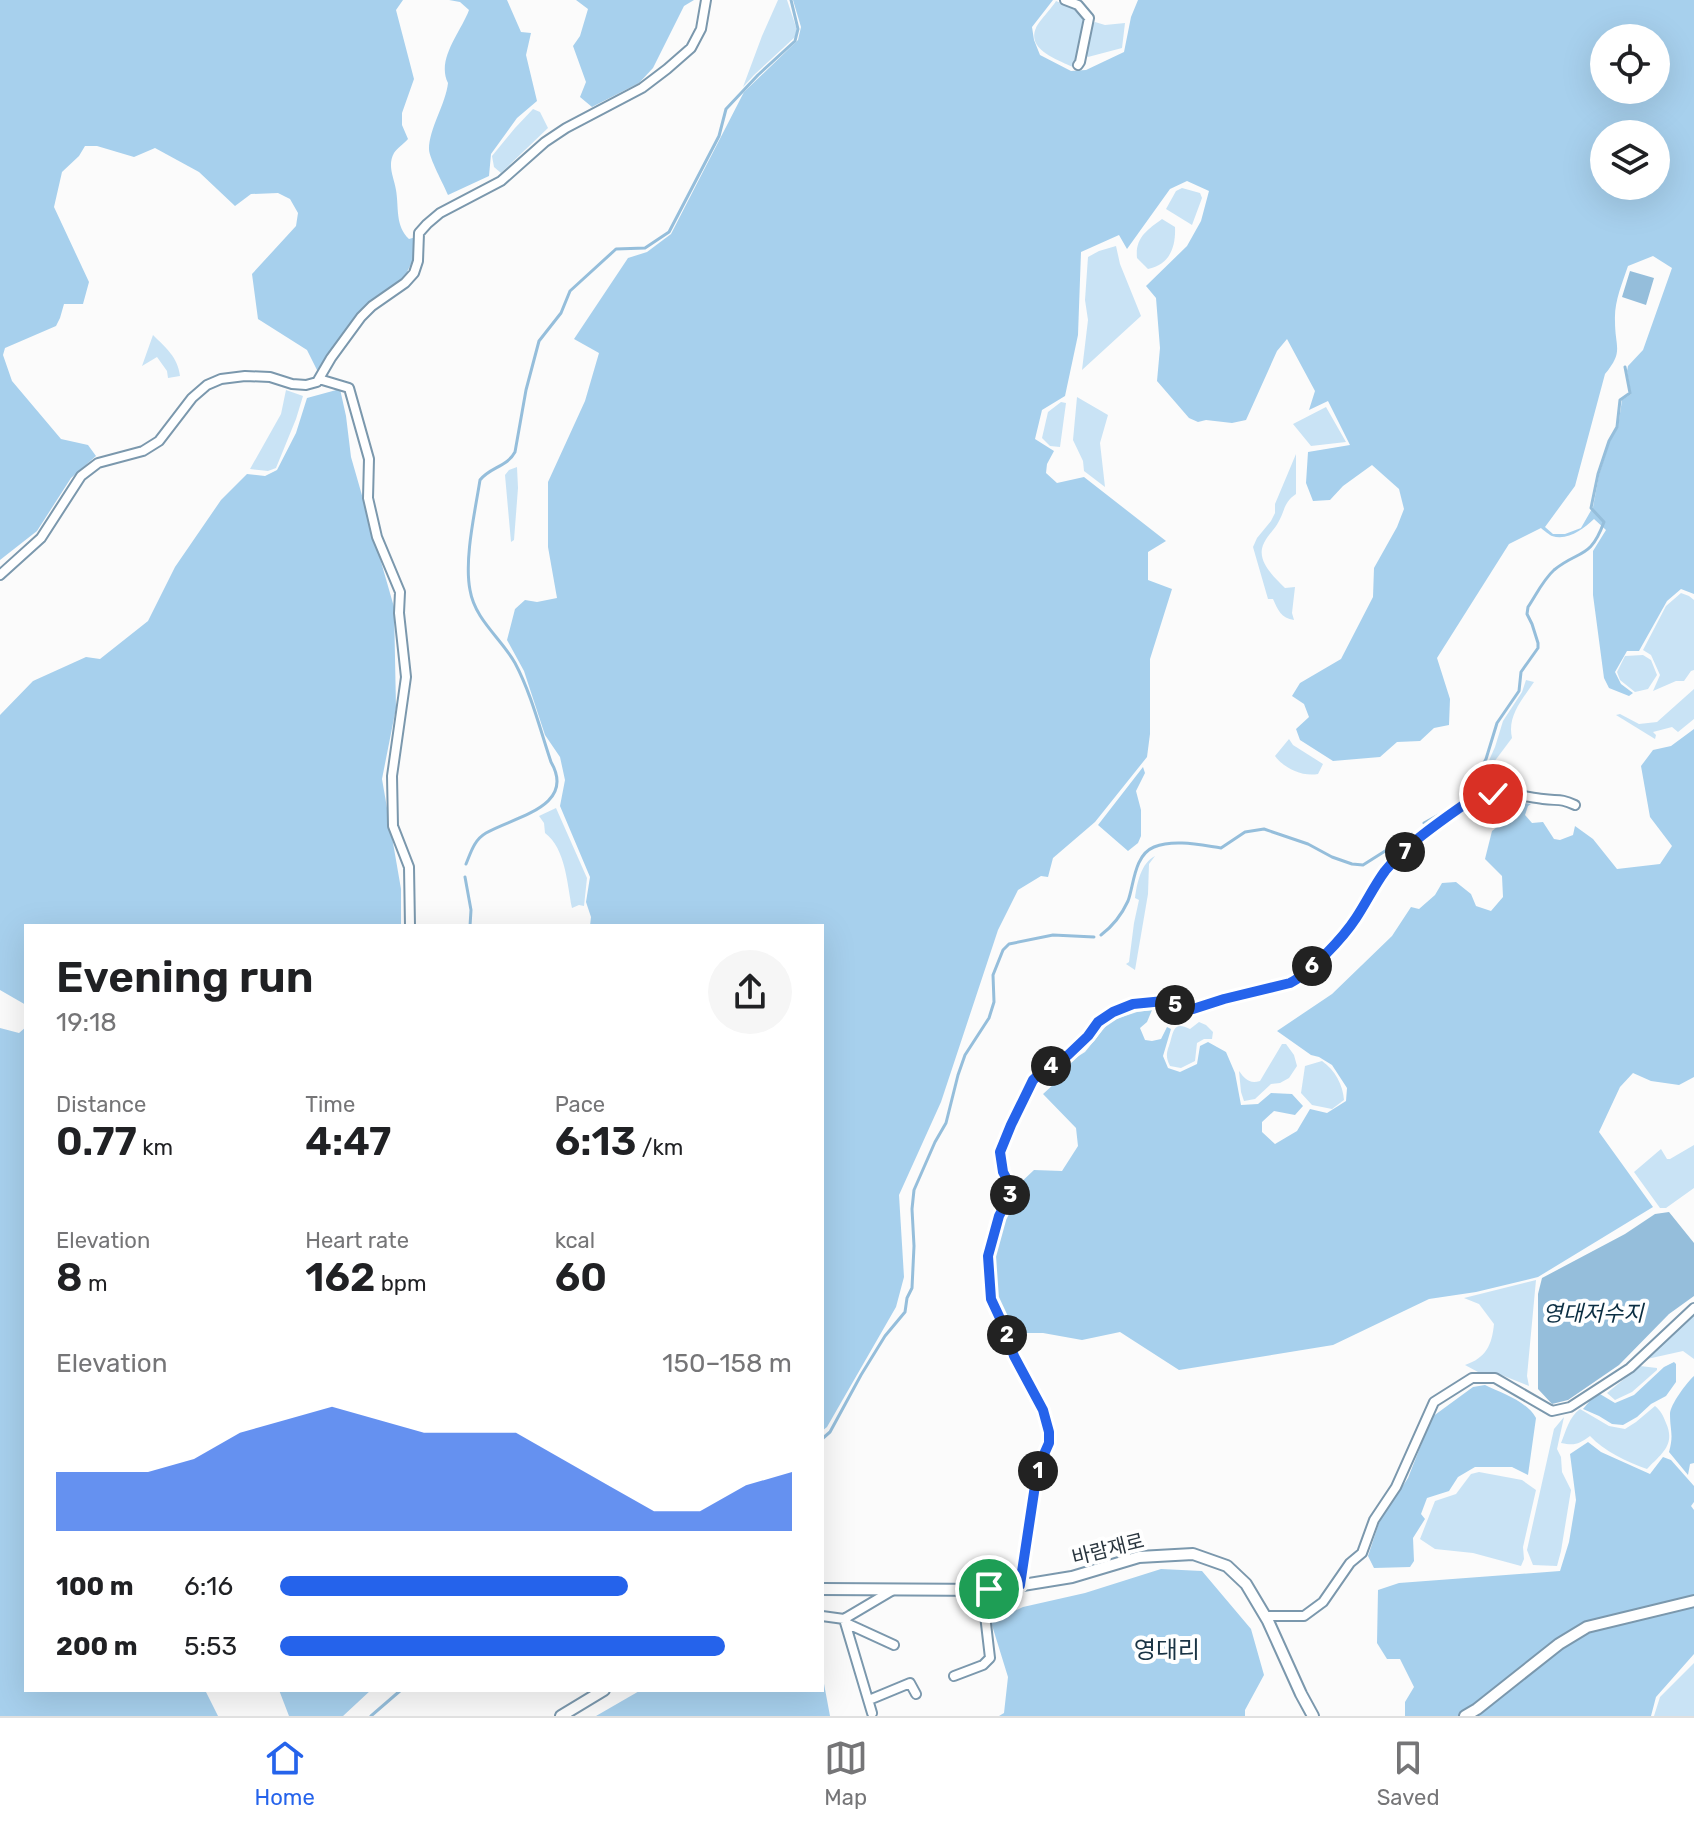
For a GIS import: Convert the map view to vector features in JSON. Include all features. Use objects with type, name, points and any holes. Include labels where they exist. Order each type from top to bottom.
[{"type":"street","points":[[0,575],[41,538],[81,476],[98,463],[143,451],[159,441],[192,398],[207,385],[221,379],[245,376],[270,377],[292,384],[317,382],[361,317],[414,273],[418,261],[419,233],[427,224],[440,213],[501,181],[545,142],[566,128],[642,88],[667,69],[691,48],[701,29],[706,0]]},
{"type":"street","points":[[1065,0],[1078,5],[1089,18],[1078,65]]},
{"type":"street","points":[[319,379],[349,388],[369,459],[368,498],[377,537],[400,592],[399,613],[406,677],[392,776],[393,826],[409,867],[410,924]]},
{"type":"street","points":[[1020,1585],[1036,1479],[1049,1443],[1049,1432],[1043,1410],[1014,1356],[991,1299],[988,1256],[999,1216],[1010,1195],[1000,1152],[1033,1080],[1067,1056],[1098,1022],[1124,1007],[1164,1001],[1193,1009],[1300,978],[1341,938],[1387,869],[1414,843],[1476,796],[1493,794],[1546,800],[1560,798],[1575,805]]},
{"type":"street","points":[[1265,1616],[1304,1616],[1323,1602],[1350,1563],[1362,1553],[1374,1520],[1396,1487],[1434,1402],[1472,1378],[1495,1378],[1552,1411],[1570,1407],[1630,1368],[1694,1308]]},
{"type":"street","name":"바람재로","points":[[824,1589],[989,1589],[1072,1577],[1139,1557],[1193,1554],[1227,1566],[1246,1584],[1265,1616],[1313,1716]]},
{"type":"street","points":[[845,1621],[894,1589]]},
{"type":"street","points":[[954,1676],[983,1665],[990,1658],[985,1615],[989,1589]]},
{"type":"street","points":[[1465,1716],[1559,1644],[1587,1627],[1694,1601]]},
{"type":"street","points":[[824,1616],[845,1621],[894,1645]]},
{"type":"street","points":[[845,1621],[872,1713]]},
{"type":"street","points":[[869,1700],[910,1683],[916,1694]]},
{"type":"street","points":[[561,1716],[601,1692]]},
{"type":"shaded area","points":[[0,0],[403,0],[396,10],[414,79],[402,113],[402,125],[408,139],[394,153],[391,167],[401,228],[409,239],[416,237],[413,260],[403,280],[371,301],[318,372],[307,350],[258,319],[252,274],[296,226],[298,213],[290,199],[278,193],[251,194],[235,206],[199,172],[155,148],[134,157],[97,146],[85,146],[62,172],[54,207],[89,282],[83,304],[64,304],[56,326],[5,348],[3,355],[12,381],[61,439],[88,445],[96,456],[71,478],[37,531],[0,560]]},
{"type":"shaded area","points":[[449,0],[507,0],[521,32],[531,33],[526,55],[537,101],[517,118],[491,154],[489,176],[448,195],[429,149],[447,91],[447,55],[469,10],[460,2]]},
{"type":"shaded area","points":[[576,0],[694,0],[684,6],[653,68],[639,83],[592,107],[580,97],[586,82],[573,46],[580,36],[588,9]]},
{"type":"shaded area","points":[[778,0],[787,0],[797,30],[795,37],[743,87],[762,36]]},
{"type":"shaded area","points":[[793,0],[1053,0],[1032,27],[1034,40],[1040,55],[1071,71],[1086,70],[1124,52],[1138,0],[1694,0],[1694,594],[1681,589],[1667,601],[1639,651],[1627,651],[1615,672],[1621,684],[1633,693],[1629,696],[1609,688],[1604,678],[1593,595],[1593,551],[1606,530],[1594,519],[1580,530],[1569,535],[1552,536],[1541,528],[1509,544],[1437,658],[1450,699],[1449,725],[1434,728],[1420,741],[1397,742],[1380,757],[1333,761],[1300,740],[1296,729],[1309,717],[1304,704],[1292,696],[1300,683],[1341,659],[1373,597],[1374,568],[1404,509],[1399,489],[1372,465],[1343,486],[1330,500],[1313,501],[1306,483],[1308,452],[1350,445],[1328,401],[1309,410],[1315,391],[1287,339],[1277,351],[1246,420],[1232,423],[1198,422],[1189,418],[1157,381],[1160,348],[1156,298],[1146,286],[1187,246],[1201,221],[1209,191],[1187,181],[1170,189],[1127,249],[1119,235],[1081,252],[1078,335],[1065,396],[1042,410],[1035,439],[1054,451],[1046,473],[1057,483],[1084,477],[1166,541],[1148,552],[1148,580],[1172,589],[1150,659],[1147,757],[1095,822],[1053,858],[1048,877],[1041,876],[1018,890],[998,930],[941,1102],[899,1195],[904,1277],[896,1307],[824,1429],[824,924],[590,924],[586,902],[590,877],[560,806],[565,780],[560,757],[545,735],[524,671],[507,640],[515,609],[525,600],[537,602],[557,598],[548,547],[548,482],[585,401],[599,353],[574,339],[628,258],[647,252],[671,234],[744,92],[798,40],[801,27]],"holes":[[[1653,256],[1672,268],[1643,350],[1628,366],[1631,394],[1622,400],[1618,427],[1610,440],[1599,475],[1593,507],[1581,528],[1565,534],[1553,534],[1545,527],[1575,486],[1605,374],[1617,354],[1616,307],[1628,266]]]},
{"type":"shaded area","points":[[1056,1],[1080,11],[1083,16],[1073,67],[1046,53],[1034,36],[1037,25]]},
{"type":"shaded area","points":[[1095,22],[1105,25],[1125,23],[1122,48],[1088,57],[1084,53],[1091,25]]},
{"type":"shaded area","points":[[533,109],[540,112],[548,128],[501,173],[494,167],[492,156]]},
{"type":"shaded area","points":[[1182,188],[1200,193],[1202,198],[1192,225],[1166,209],[1176,191]]},
{"type":"shaded area","points":[[1162,219],[1175,227],[1174,242],[1166,259],[1148,269],[1137,258],[1138,245],[1147,231]]},
{"type":"shaded area","points":[[1116,246],[1141,316],[1082,370],[1088,320],[1085,300],[1088,257]]},
{"type":"shaded area","points":[[153,335],[174,358],[180,376],[168,378],[157,357],[142,366]]},
{"type":"shaded area","points":[[340,389],[351,457],[394,607],[396,708],[382,779],[401,889],[401,924],[24,924],[24,1004],[0,990],[0,715],[33,681],[86,657],[100,659],[148,621],[175,567],[221,500],[247,474],[265,476],[277,470],[296,433],[307,398]]},
{"type":"shaded area","points":[[286,390],[303,396],[276,468],[268,471],[250,469],[281,414]]},
{"type":"shaded area","points":[[1077,397],[1108,415],[1100,443],[1105,487],[1084,471],[1083,461],[1073,440]]},
{"type":"shaded area","points":[[1061,402],[1066,403],[1060,447],[1050,446],[1042,438],[1048,412]]},
{"type":"shaded area","points":[[1326,407],[1346,442],[1311,446],[1293,424]]},
{"type":"shaded area","points":[[1296,454],[1296,494],[1287,503],[1262,549],[1264,562],[1276,579],[1285,588],[1295,587],[1294,620],[1278,610],[1273,599],[1268,599],[1253,547],[1275,513],[1275,504]]},
{"type":"shaded area","points":[[517,467],[514,540],[511,542],[505,475]]},
{"type":"shaded area","points":[[1681,593],[1694,600],[1694,670],[1684,681],[1676,681],[1653,691],[1660,675],[1651,655],[1643,650],[1666,606]]},
{"type":"shaded area","points":[[1643,655],[1651,660],[1657,675],[1648,689],[1635,692],[1620,680],[1617,672],[1625,656]]},
{"type":"shaded area","points":[[1526,680],[1534,682],[1514,715],[1512,738],[1491,766],[1487,782],[1478,785],[1503,721]]},
{"type":"shaded area","points":[[1694,689],[1694,719],[1678,732],[1672,727],[1653,732],[1655,739],[1616,715],[1639,724],[1657,722]]},
{"type":"shaded area","points":[[1694,729],[1694,1077],[1679,1085],[1651,1081],[1633,1073],[1620,1087],[1599,1132],[1653,1207],[1538,1277],[1476,1292],[1429,1299],[1333,1345],[1179,1370],[1120,1332],[1082,1340],[1043,1333],[1015,1333],[996,1295],[996,1252],[1015,1188],[1034,1170],[1062,1171],[1078,1146],[1076,1128],[1043,1094],[1064,1075],[1069,1062],[1085,1052],[1110,1021],[1152,1010],[1147,1022],[1140,1028],[1145,1040],[1161,1039],[1167,1027],[1171,1029],[1163,1056],[1168,1068],[1180,1072],[1197,1064],[1200,1046],[1208,1042],[1226,1052],[1235,1073],[1241,1105],[1258,1104],[1271,1093],[1292,1094],[1303,1106],[1295,1115],[1274,1111],[1262,1122],[1262,1132],[1275,1144],[1297,1131],[1310,1109],[1327,1113],[1346,1101],[1347,1088],[1332,1065],[1311,1055],[1277,1031],[1332,994],[1392,936],[1411,907],[1419,909],[1435,895],[1442,883],[1456,882],[1471,894],[1476,906],[1491,911],[1503,897],[1502,876],[1485,859],[1492,831],[1502,823],[1503,799],[1531,804],[1525,815],[1532,823],[1543,822],[1554,839],[1573,835],[1575,826],[1593,839],[1617,869],[1660,864],[1672,846],[1650,817],[1641,766],[1653,750],[1671,746]]},
{"type":"shaded area","points":[[1289,739],[1293,745],[1323,764],[1318,774],[1294,771],[1275,756]]},
{"type":"shaded area","points":[[1143,767],[1145,773],[1136,791],[1141,810],[1141,836],[1128,851],[1098,825]]},
{"type":"shaded area","points":[[556,808],[587,878],[584,906],[572,908],[561,857],[545,833],[539,816]]},
{"type":"shaded area","points":[[1155,856],[1149,864],[1148,894],[1135,970],[1126,964],[1129,962],[1139,900],[1135,898],[1136,892],[1143,868]]},
{"type":"shaded area","points":[[1199,1022],[1213,1032],[1212,1039],[1197,1043],[1195,1061],[1181,1068],[1170,1066],[1167,1052],[1175,1029],[1182,1026],[1190,1029]]},
{"type":"shaded area","points":[[0,1028],[19,1033],[24,1029],[24,1692],[206,1692],[218,1716],[0,1716]]},
{"type":"shaded area","points":[[1282,1044],[1286,1044],[1294,1055],[1297,1066],[1289,1078],[1271,1084],[1255,1099],[1244,1101],[1239,1071],[1248,1080],[1260,1081]]},
{"type":"shaded area","points":[[1322,1061],[1334,1073],[1343,1094],[1344,1100],[1332,1109],[1312,1105],[1301,1093],[1305,1066]]},
{"type":"shaded area","points":[[1694,1145],[1694,1188],[1666,1208],[1660,1208],[1634,1172],[1661,1149],[1670,1159]]},
{"type":"shaded area","points":[[1536,1280],[1527,1376],[1529,1386],[1499,1374],[1478,1372],[1465,1365],[1487,1350],[1494,1324],[1479,1304],[1464,1298]]},
{"type":"shaded area","points":[[1694,1315],[1694,1359],[1683,1351],[1647,1359]]},
{"type":"shaded area","points":[[1674,1362],[1676,1382],[1666,1396],[1623,1425],[1612,1424],[1583,1409],[1600,1394],[1615,1403],[1634,1395],[1664,1367]]},
{"type":"shaded area","points":[[1640,1366],[1657,1370],[1632,1392],[1615,1400],[1607,1393]]},
{"type":"shaded area","points":[[1694,1376],[1694,1463],[1690,1464],[1688,1475],[1669,1452],[1672,1437],[1670,1414],[1683,1388]]},
{"type":"shaded area","points":[[1485,1385],[1520,1402],[1536,1418],[1528,1475],[1512,1467],[1475,1467],[1458,1477],[1449,1491],[1427,1498],[1421,1514],[1425,1519],[1413,1538],[1414,1561],[1410,1567],[1374,1568],[1368,1556],[1380,1520],[1408,1478],[1432,1417],[1473,1387]]},
{"type":"shaded area","points":[[1655,1406],[1664,1418],[1669,1437],[1666,1449],[1647,1469],[1616,1456],[1590,1436],[1577,1444],[1561,1443],[1570,1420],[1580,1409],[1609,1426],[1625,1429]]},
{"type":"shaded area","points":[[1564,1417],[1557,1449],[1562,1472],[1571,1490],[1561,1551],[1557,1566],[1533,1565],[1527,1550],[1554,1429]]},
{"type":"shaded area","points":[[1588,1442],[1601,1452],[1650,1474],[1663,1457],[1671,1460],[1694,1486],[1691,1506],[1694,1510],[1694,1654],[1656,1697],[1651,1716],[1405,1716],[1405,1702],[1414,1687],[1400,1659],[1387,1659],[1377,1643],[1378,1590],[1399,1583],[1560,1571],[1569,1542],[1576,1500],[1570,1454]]},
{"type":"shaded area","points":[[1479,1472],[1522,1480],[1536,1490],[1521,1566],[1473,1553],[1435,1549],[1420,1539],[1435,1501],[1456,1494],[1471,1474]]},
{"type":"shaded area","points":[[1161,1569],[1202,1571],[1251,1629],[1264,1675],[1245,1710],[1245,1716],[999,1716],[1004,1713],[1008,1677],[991,1622],[1023,1607],[1085,1593]]},
{"type":"shaded area","points":[[1694,1663],[1694,1716],[1654,1716],[1660,1697]]},
{"type":"shaded area","points":[[824,1684],[830,1716],[596,1716],[638,1692],[824,1692]]},
{"type":"shaded area","points":[[280,1692],[369,1692],[343,1716],[289,1716]]},
{"type":"water","points":[[1630,271],[1654,278],[1646,305],[1622,297]]},
{"type":"water","name":"영대저수지","points":[[1669,1212],[1694,1243],[1694,1296],[1669,1314],[1619,1365],[1568,1400],[1552,1404],[1538,1389],[1538,1294],[1542,1278],[1625,1234],[1655,1214]]},
{"type":"waterway","points":[[466,864],[482,836],[549,800],[556,790],[557,777],[521,675],[477,611],[470,590],[469,550],[480,480],[508,461],[515,452],[539,341],[561,313],[570,291],[616,249],[645,248],[669,232],[719,136],[726,109],[795,41],[798,29],[791,0]]},
{"type":"waterway","points":[[1474,781],[1486,759],[1497,723],[1519,691],[1521,672],[1538,648],[1527,614],[1528,607],[1554,570],[1594,543],[1604,522],[1591,508],[1598,474],[1617,427],[1620,400],[1630,393],[1625,367]]},
{"type":"waterway","points":[[1424,823],[1453,807],[1467,795]]},
{"type":"waterway","points":[[1101,935],[1123,911],[1139,863],[1154,847],[1178,843],[1221,848],[1245,832],[1264,829],[1308,844],[1332,857],[1363,865],[1412,834]]},
{"type":"waterway","points":[[465,877],[470,924]]},
{"type":"waterway","points":[[824,1437],[830,1432],[885,1336],[905,1312],[912,1288],[914,1190],[946,1123],[965,1055],[989,1018],[994,1002],[993,975],[1003,950],[1009,944],[1053,935],[1094,937]]},
{"type":"waterway","points":[[371,1716],[399,1692]]},
{"type":"district","name":"영대리","points":[[1167,1650]]},
{"type":"route","points":[[989,1589],[1020,1585],[1036,1479],[1049,1443],[1043,1410],[1014,1356],[991,1299],[988,1277],[988,1256],[999,1216],[1010,1195],[1000,1152],[1033,1080],[1080,1045],[1098,1022],[1124,1007],[1164,1001],[1193,1009],[1300,978],[1341,938],[1387,869],[1414,843],[1476,796],[1493,794]]}]
